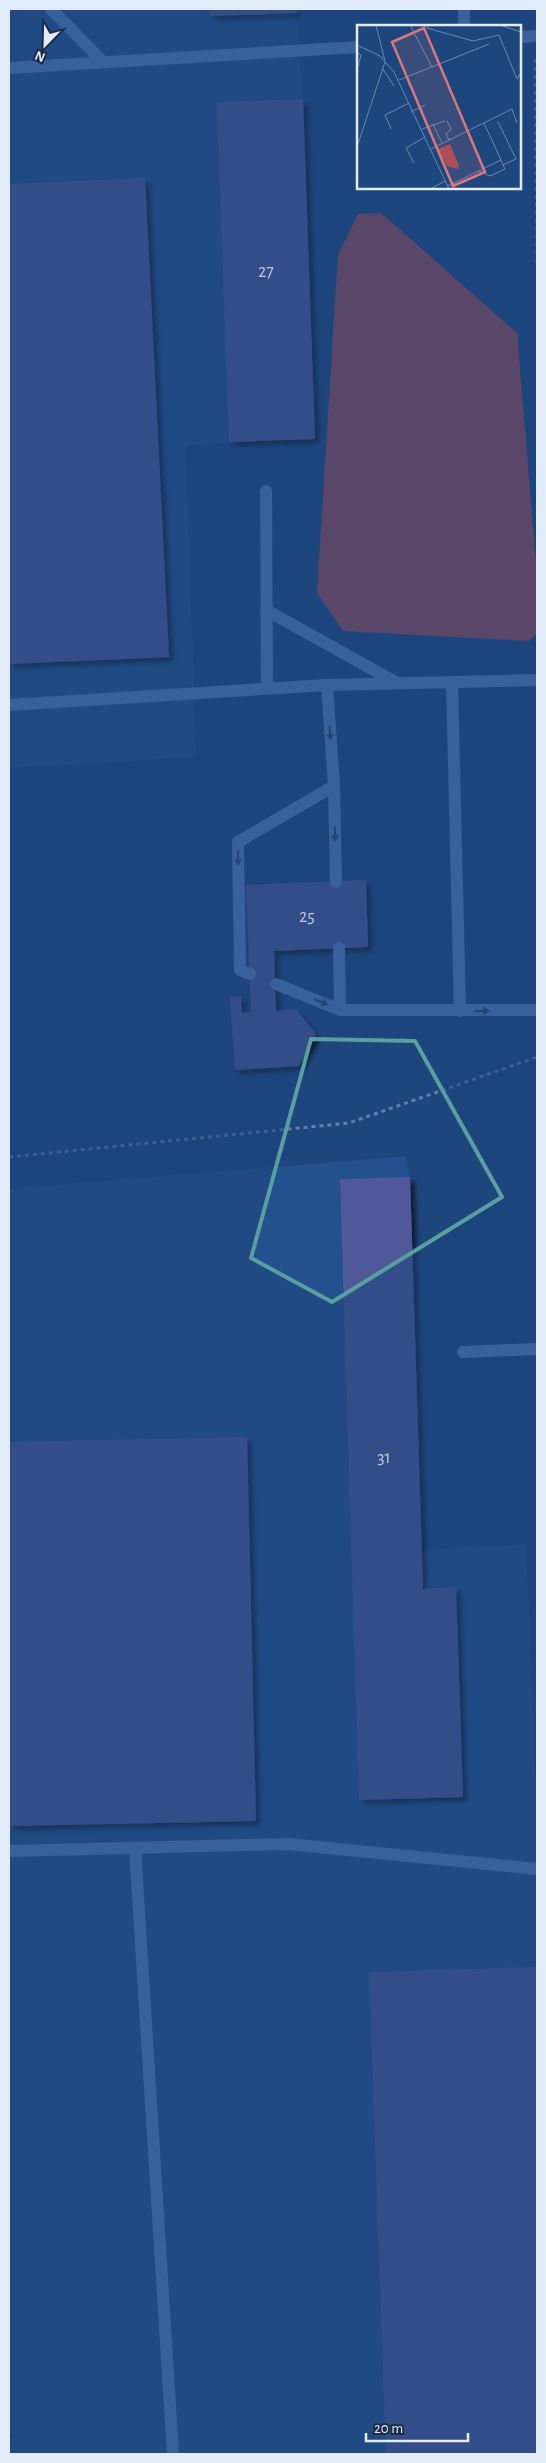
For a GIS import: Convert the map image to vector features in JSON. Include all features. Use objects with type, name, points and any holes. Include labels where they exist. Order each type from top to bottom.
[{"type":"lane","points":[[51,9],[103,62]]},
{"type":"lane","points":[[464,9],[464,25]]},
{"type":"lane","points":[[521,37],[536,36]]},
{"type":"lane","points":[[9,68],[357,47]]},
{"type":"lane","points":[[266,491],[267,688]]},
{"type":"lane","points":[[266,610],[397,683]]},
{"type":"lane","points":[[9,705],[327,685],[537,680]]},
{"type":"lane","points":[[452,682],[460,1011]]},
{"type":"lane","points":[[327,685],[334,786],[336,882]]},
{"type":"lane","points":[[250,974],[240,970],[238,842],[334,786]]},
{"type":"lane","points":[[339,948],[340,1010]]},
{"type":"lane","points":[[276,984],[340,1010],[537,1010]]},
{"type":"lane","points":[[463,1352],[537,1349]]},
{"type":"lane","points":[[9,1851],[288,1844],[537,1869]]},
{"type":"lane","points":[[135,1848],[173,2454]]},
{"type":"path","points":[[536,36],[537,266]]},
{"type":"path","points":[[9,1157],[349,1123],[537,1057]]},
{"type":"highlighted area","points":[[311,1039],[415,1041],[502,1197],[332,1302],[251,1258]]},
{"type":"shaded area","points":[[9,9],[296,9],[303,99],[315,439],[186,445],[196,757],[9,768]]},
{"type":"shaded area","points":[[381,213],[517,333],[537,575],[537,633],[529,641],[343,631],[317,593],[338,255],[358,214]]},
{"type":"shaded area","points":[[406,1156],[410,1177],[422,1550],[526,1544],[537,1810],[537,2454],[9,2454],[9,2444],[15,2436],[9,2431],[9,1189]]},
{"type":"building","points":[[210,9],[296,9],[297,13],[210,16]]},
{"type":"building","points":[[303,99],[315,439],[229,442],[217,102]]},
{"type":"building","points":[[145,178],[169,657],[9,664],[9,184]]},
{"type":"building","points":[[366,880],[368,947],[274,951],[276,1011],[296,1009],[316,1034],[299,1066],[235,1070],[230,997],[241,996],[242,1013],[251,1012],[246,885]]},
{"type":"building","points":[[410,1177],[423,1589],[456,1587],[463,1797],[359,1800],[340,1179]]},
{"type":"building","points":[[247,1437],[256,1821],[9,1826],[9,1442]]},
{"type":"building","points":[[537,1967],[537,2454],[386,2454],[369,1972]]}]
